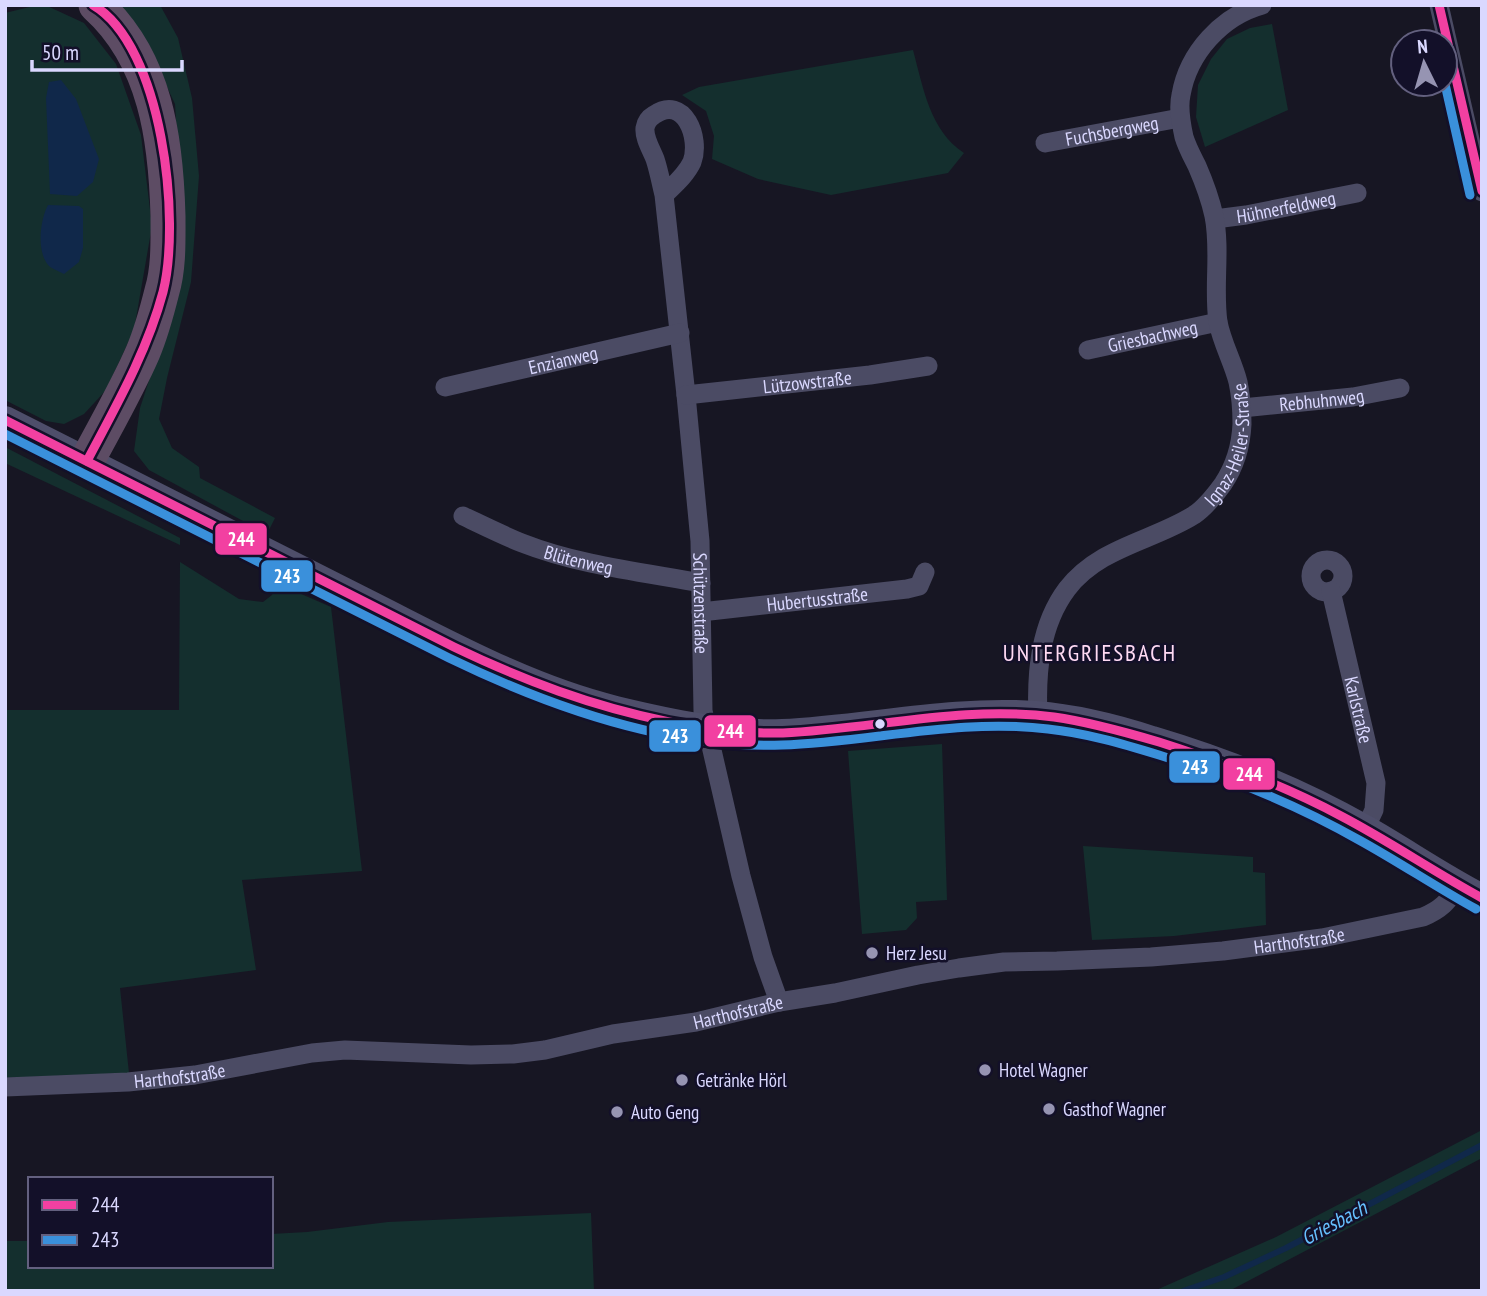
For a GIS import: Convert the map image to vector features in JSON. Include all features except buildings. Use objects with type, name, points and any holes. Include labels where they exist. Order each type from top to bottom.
[{"type":"highway","points":[[87,461],[143,351],[163,288],[167,257],[167,186],[163,141],[157,113],[138,58],[114,21],[96,6]]},
{"type":"main road","points":[[5,420],[483,660],[569,696],[611,709],[740,732],[780,733],[990,714],[1038,716],[1128,732],[1222,762],[1272,783],[1365,829],[1470,892]]},
{"type":"street","name":"Ignaz-Heiler-Straße","points":[[1038,716],[1040,661],[1046,630],[1068,588],[1088,568],[1110,554],[1195,514],[1215,496],[1229,474],[1238,451],[1242,408],[1238,382],[1218,322],[1214,219],[1210,196],[1185,140],[1180,118],[1180,96],[1186,75],[1210,37],[1227,21],[1262,5]]},
{"type":"street","points":[[1439,5],[1482,192]]},
{"type":"street","name":"Fuchsbergweg","points":[[1045,143],[1180,118]]},
{"type":"street","name":"Hühnerfeldweg","points":[[1214,219],[1357,193]]},
{"type":"street","name":"Schützenstraße","points":[[664,195],[700,541],[706,728],[741,876],[763,957],[779,1002]]},
{"type":"street","name":"Griesbachweg","points":[[1088,350],[1218,322]]},
{"type":"street","name":"Enzianweg","points":[[445,387],[680,333]]},
{"type":"street","name":"Lützowstraße","points":[[686,395],[928,366]]},
{"type":"street","name":"Rebhuhnweg","points":[[1242,408],[1353,397],[1400,388]]},
{"type":"street","name":"Blütenweg","points":[[463,516],[521,542],[551,552],[701,583]]},
{"type":"street","name":"Hubertusstraße","points":[[702,612],[907,589],[919,586],[925,572]]},
{"type":"street","name":"Karlstraße","points":[[1331,591],[1377,783],[1374,810],[1365,829]]},
{"type":"street","name":"Harthofstraße","points":[[5,1087],[128,1082],[195,1075],[312,1053],[345,1050],[471,1055],[545,1050],[613,1034],[696,1022],[779,1002],[932,972],[1004,962],[1170,956],[1322,938],[1423,917],[1470,892]]},
{"type":"green space","points":[[45,5],[84,23],[116,64],[141,135],[152,226],[134,330],[106,390],[84,414],[64,424],[46,421],[5,400],[5,13]]},
{"type":"green space","points":[[120,5],[160,5],[178,38],[192,98],[199,176],[191,282],[159,419],[172,448],[199,467],[200,478],[275,518],[267,534],[149,470],[134,451],[140,408],[173,307],[183,233],[175,104],[145,40]]},
{"type":"green space","points":[[1272,24],[1288,110],[1205,147],[1196,117],[1198,85],[1211,59],[1227,39],[1250,28]]},
{"type":"green space","points":[[913,50],[936,120],[952,144],[964,153],[948,173],[831,195],[758,179],[712,159],[714,136],[706,111],[682,95],[699,87]]},
{"type":"green space","points":[[5,447],[180,538],[180,545],[5,463]]},
{"type":"green space","points":[[180,562],[239,599],[263,602],[272,595],[276,583],[331,607],[362,871],[242,880],[256,970],[120,988],[129,1073],[5,1078],[5,710],[179,710]]},
{"type":"green space","points":[[942,744],[947,900],[916,902],[917,918],[906,930],[862,934],[848,751]]},
{"type":"green space","points":[[1083,846],[1253,857],[1253,872],[1265,873],[1266,925],[1174,936],[1092,940]]},
{"type":"green space","points":[[1482,1130],[1482,1158],[1229,1291],[1154,1291],[1276,1237]]},
{"type":"green space","points":[[591,1213],[594,1291],[5,1291],[5,1241],[28,1241],[28,1268],[273,1268],[273,1234],[388,1222]]},
{"type":"water","points":[[61,80],[76,99],[99,159],[93,182],[77,196],[50,194],[46,98],[49,82]]},
{"type":"water","points":[[48,205],[79,206],[83,209],[83,248],[79,262],[64,274],[49,266],[42,253],[41,227]]},
{"type":"waterway","name":"Griesbach","points":[[1183,1291],[1224,1277],[1286,1248],[1482,1145]]},
{"type":"transit line","name":"244","points":[[87,461],[130,378],[156,314],[168,261],[169,223],[161,137],[151,95],[136,57],[117,26],[93,5]]},
{"type":"transit line","name":"244","points":[[1439,5],[1482,191]]},
{"type":"transit line","name":"243","points":[[1448,98],[1470,195]]},
{"type":"transit line","name":"244","points":[[5,420],[454,647],[507,671],[585,700],[669,722],[754,733],[817,731],[986,714],[1054,717],[1094,724],[1206,758],[1297,794],[1359,826],[1482,898]]},
{"type":"transit line","name":"243","points":[[5,434],[449,658],[569,708],[654,732],[739,744],[815,743],[981,726],[1048,729],[1090,736],[1185,763],[1286,803],[1359,840],[1476,909]]},
{"type":"place","name":"Herz Jesu","points":[[872,953]]},
{"type":"place","name":"Hotel Wagner","points":[[985,1070]]},
{"type":"place","name":"Getränke Hörl","points":[[682,1080]]},
{"type":"place","name":"Gasthof Wagner","points":[[1049,1109]]},
{"type":"place","name":"Auto Geng","points":[[617,1112]]},
{"type":"district","name":"UNTERGRIESBACH","points":[[1090,653]]}]
